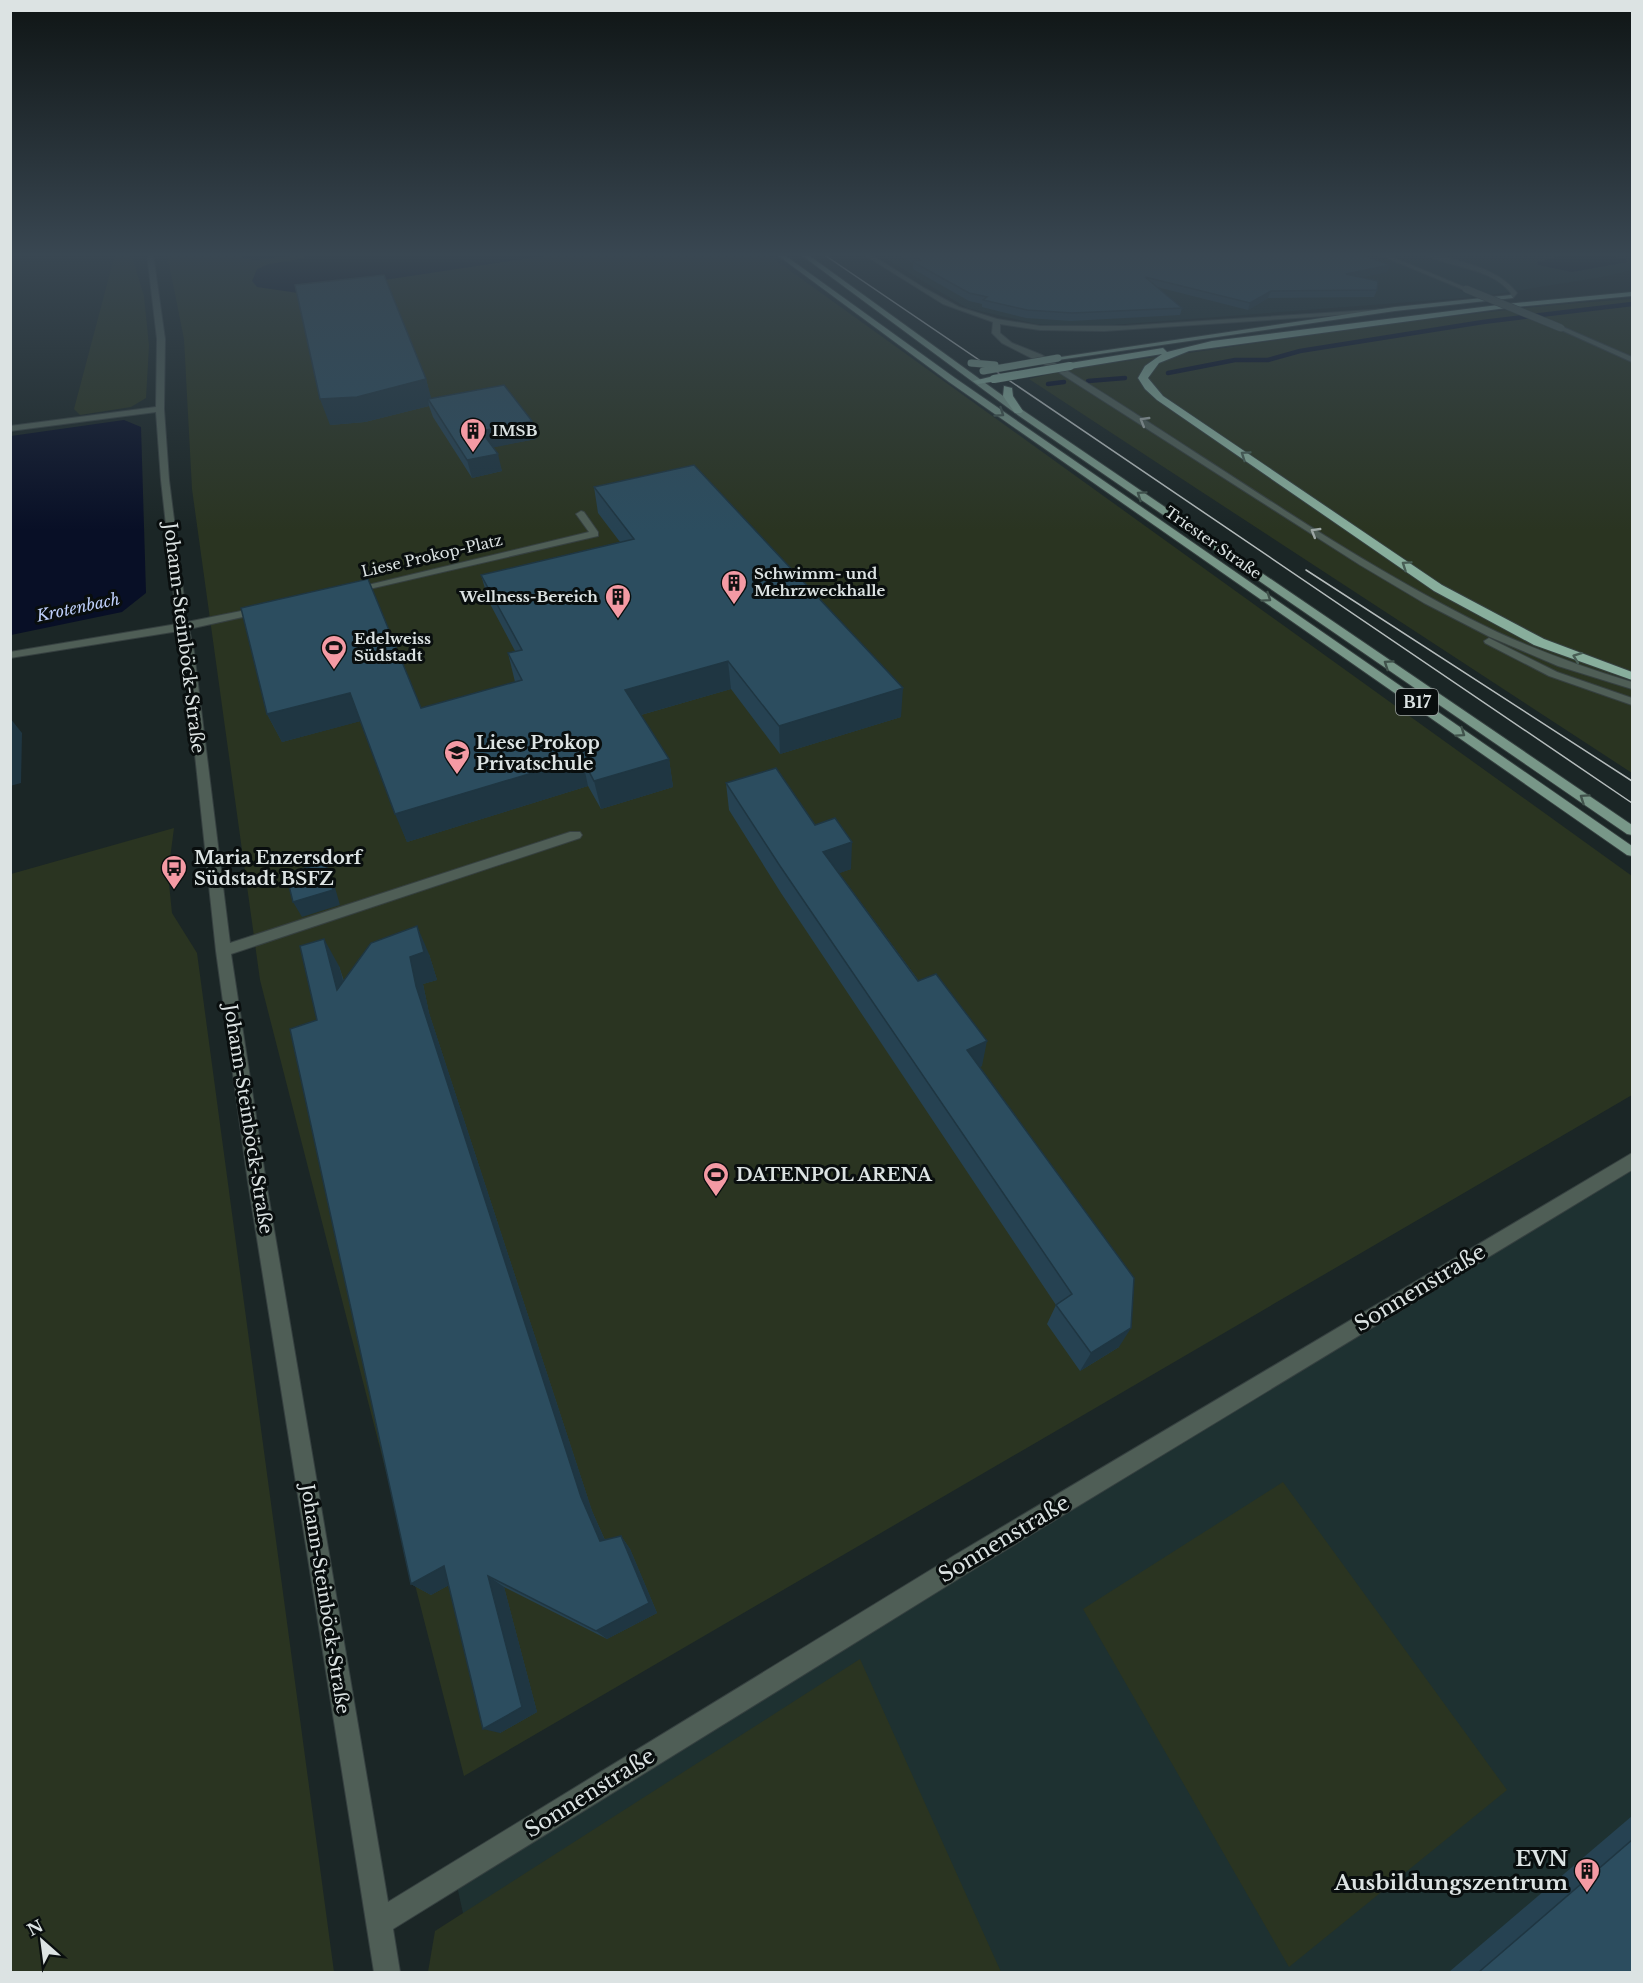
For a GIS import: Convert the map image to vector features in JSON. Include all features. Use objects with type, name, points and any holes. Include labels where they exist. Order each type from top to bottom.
[{"type":"highway","points":[[978,381],[1199,347]]},
{"type":"highway","points":[[1208,347],[1159,358],[1146,367],[1143,378],[1148,387],[1160,398],[1438,588],[1539,642],[1632,676]]},
{"type":"highway","points":[[1018,411],[1008,396],[1007,388],[1011,382],[1028,373]]},
{"type":"main road","name":"Triester Straße","points":[[906,347],[1632,852]]},
{"type":"main road","name":"Triester Straße","points":[[933,347],[1018,411],[1632,831]]},
{"type":"main road","points":[[952,380],[1004,366],[1137,347]]},
{"type":"main road","points":[[943,354],[971,363],[1004,366]]},
{"type":"main road","points":[[952,380],[978,381]]},
{"type":"street","name":"Johann-Steinböck-Straße","points":[[161,347],[160,409],[165,480],[181,627],[189,652],[223,951],[284,1358],[387,1972]]},
{"type":"street","points":[[1017,347],[1036,355],[1175,440],[1311,530],[1445,609],[1542,655],[1597,676],[1632,686]]},
{"type":"street","points":[[1602,347],[1632,360]]},
{"type":"street","points":[[10,429],[160,409]]},
{"type":"street","name":"Liese Prokop-Platz","points":[[342,592],[596,534],[581,514]]},
{"type":"street","points":[[10,655],[181,627],[276,607]]},
{"type":"street","points":[[1445,609],[1456,621],[1530,663],[1581,686],[1632,702]]},
{"type":"street","points":[[223,951],[575,836]]},
{"type":"street","name":"Sonnenstraße","points":[[379,1923],[953,1569],[1632,1161]]},
{"type":"shaded area","points":[[1632,1161],[1632,1972],[476,1972],[455,1877]]},
{"type":"green space","points":[[91,347],[149,347],[146,398],[131,407],[80,415],[74,409]]},
{"type":"green space","points":[[184,347],[896,347],[1632,876],[1632,1095],[464,1776],[260,980],[192,489]]},
{"type":"green space","points":[[1234,347],[1632,347],[1632,773],[1029,379],[1099,365]]},
{"type":"green space","points":[[174,828],[168,874],[172,913],[197,953],[334,1972],[11,1972],[11,874]]},
{"type":"green space","points":[[1283,1482],[1507,1790],[1289,1967],[1083,1609]]},
{"type":"green space","points":[[860,1659],[1001,1972],[428,1972],[435,1931]]},
{"type":"water","name":"Krotenbach","points":[[124,420],[141,427],[146,593],[122,612],[11,635],[11,436]]},
{"type":"building","points":[[308,347],[413,347],[426,379],[357,397],[320,399]]},
{"type":"building","points":[[504,385],[532,421],[481,431],[498,454],[467,460],[428,399]]},
{"type":"building","points":[[694,465],[903,688],[779,726],[728,661],[625,690],[669,759],[594,781],[582,758],[395,814],[350,693],[267,714],[241,608],[368,579],[421,708],[522,680],[508,653],[522,650],[481,575],[634,539],[594,487]]},
{"type":"building","points":[[776,768],[815,825],[835,818],[852,842],[823,852],[918,981],[936,974],[987,1041],[967,1050],[1134,1278],[1131,1328],[1091,1353],[1056,1305],[1072,1294],[780,866],[726,783]]},
{"type":"building","points":[[325,862],[333,890],[293,902],[286,874]]},
{"type":"building","points":[[417,926],[424,952],[410,957],[416,986],[581,1497],[600,1541],[621,1536],[649,1603],[596,1631],[488,1576],[522,1707],[483,1729],[444,1566],[411,1584],[290,1029],[317,1020],[300,946],[324,939],[337,990],[371,943]]},
{"type":"building","name":"EVN Ausbildungszentrum","points":[[1632,1840],[1632,1972],[1479,1972]]},
{"type":"waterway","points":[[1168,373],[1235,360],[1268,360],[1328,347]]},
{"type":"waterway","points":[[1088,381],[1125,378]]},
{"type":"waterway","points":[[1048,384],[1064,382]]},
{"type":"tram line","points":[[959,347],[1632,803]]},
{"type":"tram line","points":[[1306,570],[1632,781]]},
{"type":"place","name":"IMSB","points":[[473,454]]},
{"type":"place","name":"Schwimm- und Mehrzweckhalle","points":[[734,606]]},
{"type":"place","name":"Wellness-Bereich","points":[[618,620]]},
{"type":"place","name":"Edelweiss Südstadt","points":[[334,671]]},
{"type":"place","name":"Liese Prokop Privatschule","points":[[457,776]]},
{"type":"place","name":"Maria Enzersdorf Südstadt BSFZ","points":[[174,891]]},
{"type":"place","name":"DATENPOL ARENA","points":[[716,1198]]},
{"type":"place","name":"EVN Ausbildungszentrum","points":[[1587,1894]]}]
